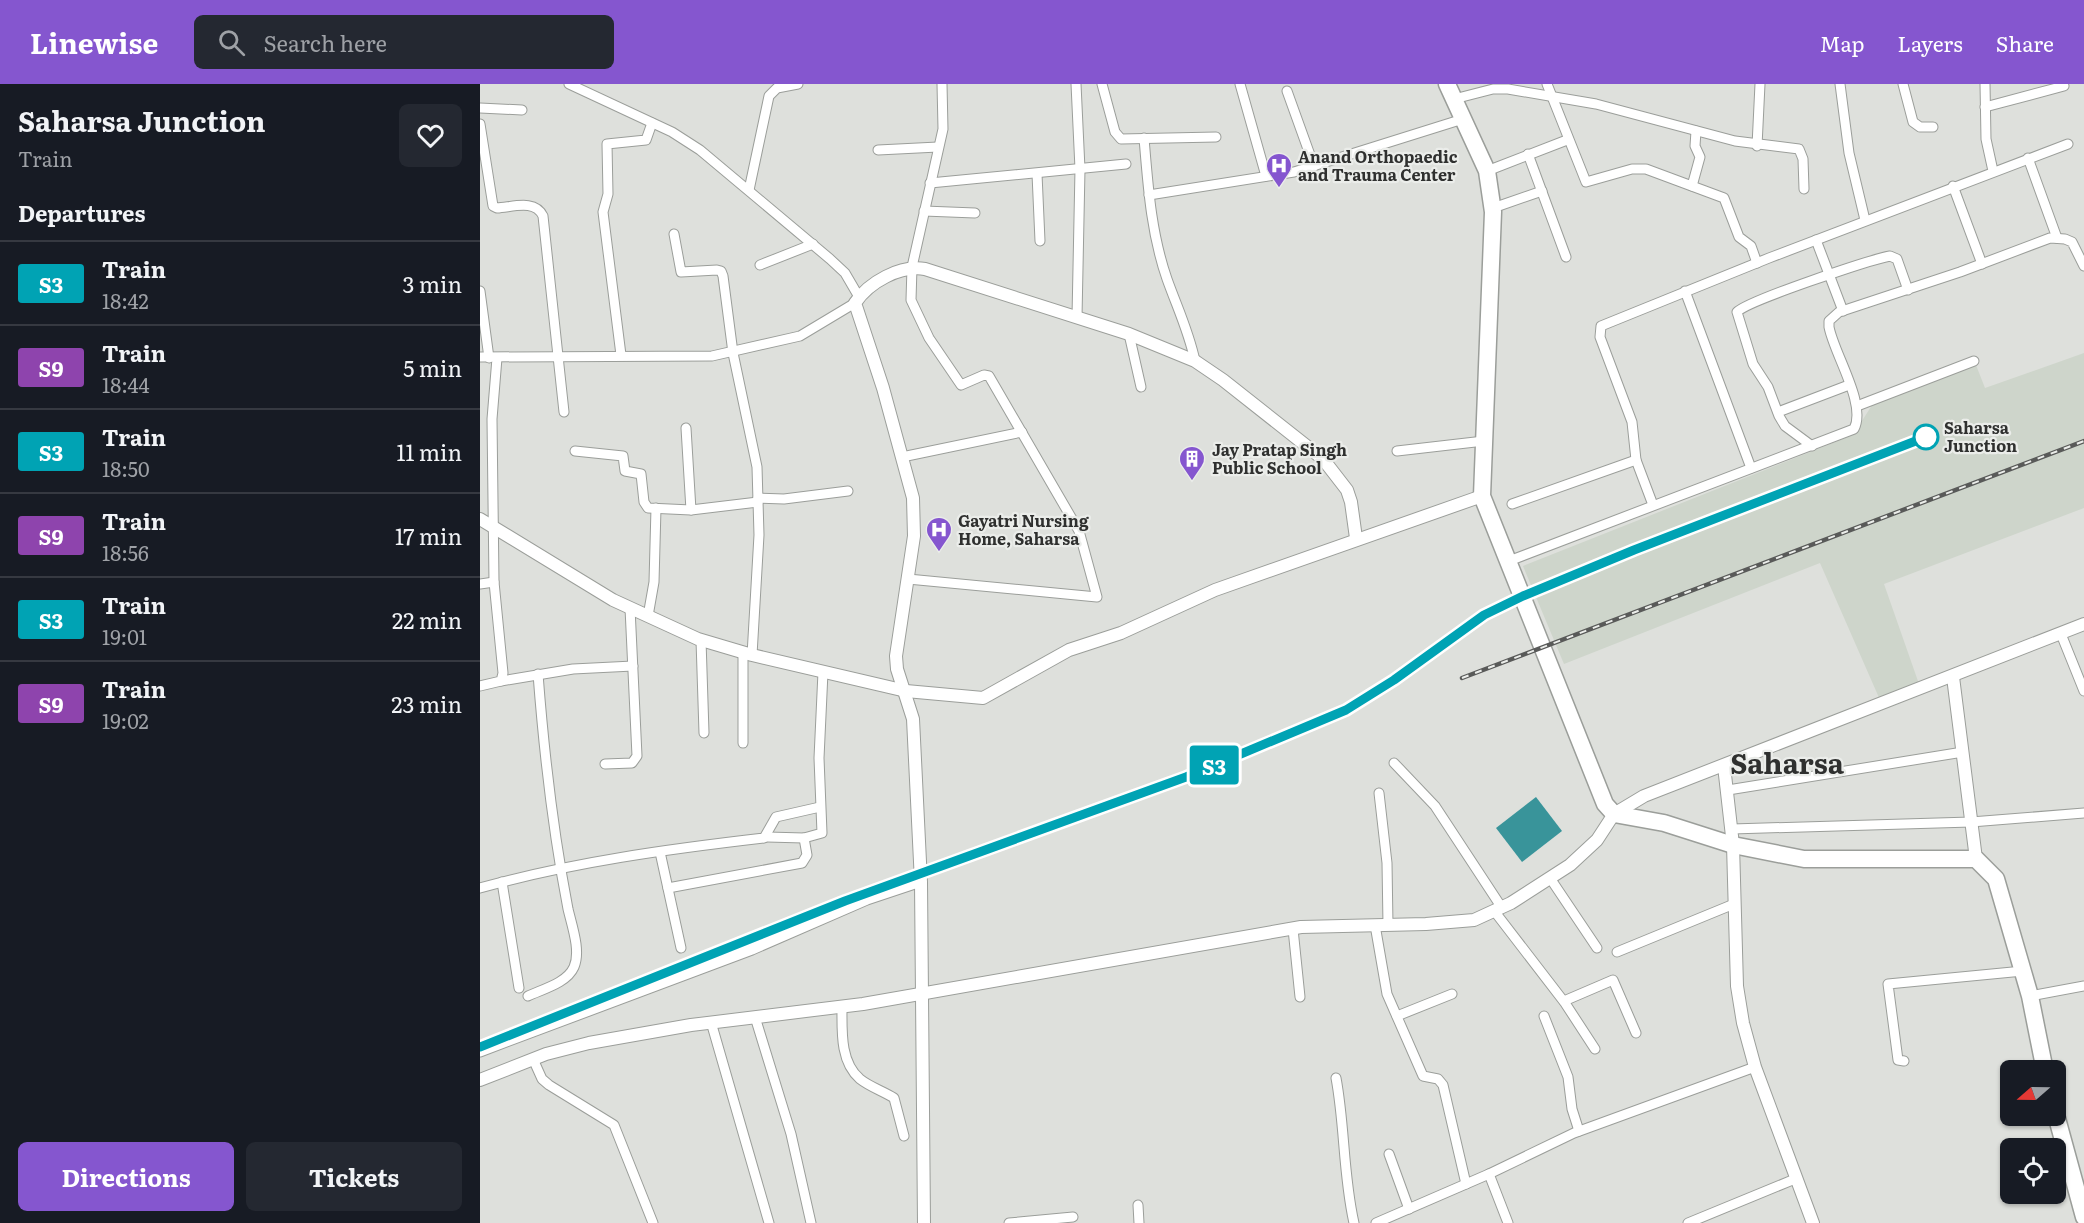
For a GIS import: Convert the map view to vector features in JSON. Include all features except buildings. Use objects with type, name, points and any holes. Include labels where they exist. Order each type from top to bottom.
[{"type":"highway","points":[[1450,91],[1487,171],[1493,208],[1482,496],[1605,804],[1614,814],[1732,837],[1804,859],[1976,859],[1996,879],[2030,996],[2043,1060]]},
{"type":"highway","points":[[2061,1126],[2077,1166],[2084,1217]]},
{"type":"main road","points":[[924,1223],[921,882],[913,719],[906,691],[897,669],[896,656],[914,536],[913,498],[857,300],[883,279],[912,267],[1130,334],[1195,362],[1223,380],[1323,459],[1347,490],[1352,502],[1356,538]]},
{"type":"main road","points":[[486,525],[630,608],[701,640],[747,654],[906,691],[983,698],[1069,650],[1121,633],[1215,590],[1305,560],[1356,538],[1482,496]]},
{"type":"main road","points":[[480,1080],[533,1059],[589,1042],[711,1022],[842,1007],[923,994],[1293,928],[1474,920],[1499,910],[1570,865],[1597,840],[1614,814],[1644,796],[2084,624]]},
{"type":"main road","points":[[1953,677],[1976,859]]},
{"type":"main road","points":[[1724,765],[1732,837],[1737,986],[1743,1023],[1755,1067],[1813,1223]]},
{"type":"street","points":[[488,358],[712,356],[733,353],[800,336],[857,300],[845,273],[700,150],[652,123],[569,84]]},
{"type":"street","points":[[749,190],[769,96],[777,88],[798,84]]},
{"type":"street","points":[[908,579],[1097,597],[1079,531],[989,376],[984,375],[964,385],[960,384],[913,308],[910,296],[912,267],[943,129],[942,84]]},
{"type":"street","points":[[1076,84],[1080,169],[1077,317]]},
{"type":"street","points":[[1101,84],[1117,137],[1216,137]]},
{"type":"street","points":[[1240,84],[1266,176]]},
{"type":"street","points":[[1546,84],[1567,140],[1588,183],[1641,168],[1653,170],[1726,200],[1739,237],[1751,246],[1757,263]]},
{"type":"street","points":[[1756,146],[1760,84]]},
{"type":"street","points":[[1840,84],[1849,153],[1865,220]]},
{"type":"street","points":[[1904,84],[1913,122],[1920,127],[1933,126]]},
{"type":"street","points":[[1984,84],[1986,139],[1993,171]]},
{"type":"street","points":[[1985,106],[2064,86]]},
{"type":"street","points":[[1450,91],[1496,89],[1596,104],[1756,146],[1799,149],[1803,159],[1804,189]]},
{"type":"street","points":[[1287,92],[1314,166]]},
{"type":"street","points":[[480,108],[522,110]]},
{"type":"street","points":[[1149,195],[1314,166],[1463,119]]},
{"type":"street","points":[[621,356],[603,212],[608,194],[608,144],[646,140],[652,123]]},
{"type":"street","points":[[480,124],[493,206],[497,208],[532,205],[540,209],[543,216],[564,412]]},
{"type":"street","points":[[1692,186],[1700,157],[1695,146],[1696,131]]},
{"type":"street","points":[[1144,138],[1150,214],[1161,257],[1188,330],[1195,362]]},
{"type":"street","points":[[1487,171],[1567,140]]},
{"type":"street","points":[[1653,505],[1636,460],[1632,422],[1599,330],[1604,324],[1865,220],[2067,144]]},
{"type":"street","points":[[878,150],[938,147]]},
{"type":"street","points":[[1528,154],[1566,257]]},
{"type":"street","points":[[2028,158],[2057,238]]},
{"type":"street","points":[[930,183],[1126,164]]},
{"type":"street","points":[[1037,174],[1040,241]]},
{"type":"street","points":[[1953,186],[1982,264]]},
{"type":"street","points":[[1493,208],[1542,191]]},
{"type":"street","points":[[924,211],[975,213]]},
{"type":"street","points":[[675,234],[681,272],[717,270],[723,276],[733,353],[752,434],[758,500],[743,742]]},
{"type":"street","points":[[1509,561],[1854,429],[1858,422],[1857,406],[1828,327],[1832,316],[2057,238],[2072,242],[2084,266]]},
{"type":"street","points":[[1816,240],[1843,311]]},
{"type":"street","points":[[760,265],[813,244]]},
{"type":"street","points":[[1812,446],[1785,426],[1768,387],[1753,364],[1737,312],[1743,307],[1829,275],[1893,256],[1908,290]]},
{"type":"street","points":[[480,291],[492,419],[486,525],[502,651],[501,681]]},
{"type":"street","points":[[1685,291],[1751,468]]},
{"type":"street","points":[[1130,334],[1141,387]]},
{"type":"street","points":[[1857,406],[1974,361]]},
{"type":"street","points":[[1778,412],[1849,385]]},
{"type":"street","points":[[686,428],[691,510]]},
{"type":"street","points":[[902,457],[1022,432]]},
{"type":"street","points":[[1397,451],[1484,441]]},
{"type":"street","points":[[575,451],[623,456],[625,471],[641,474],[645,505],[656,508],[691,510],[758,500],[848,491]]},
{"type":"street","points":[[1512,504],[1636,460]]},
{"type":"street","points":[[648,616],[654,582],[656,508]]},
{"type":"street","points":[[480,584],[494,582]]},
{"type":"street","points":[[605,764],[632,763],[638,756],[630,608]]},
{"type":"street","points":[[2061,634],[2084,691]]},
{"type":"street","points":[[701,640],[704,734]]},
{"type":"street","points":[[480,686],[538,674],[633,666]]},
{"type":"street","points":[[480,888],[561,868],[660,852],[767,837],[804,838],[822,833],[820,807],[823,672]]},
{"type":"street","points":[[528,996],[567,976],[575,961],[575,943],[543,746],[538,674]]},
{"type":"street","points":[[1728,790],[1963,752]]},
{"type":"street","points":[[1394,763],[1434,806],[1499,910],[1595,1049]]},
{"type":"street","points":[[1379,793],[1387,863],[1388,925]]},
{"type":"street","points":[[767,837],[776,817],[820,807]]},
{"type":"street","points":[[1732,837],[2084,813]]},
{"type":"street","points":[[668,888],[802,863],[807,855],[804,838]]},
{"type":"street","points":[[660,852],[681,948]]},
{"type":"street","points":[[1550,878],[1597,948]]},
{"type":"street","points":[[502,882],[519,988]]},
{"type":"street","points":[[480,1052],[752,950],[867,900],[921,882]]},
{"type":"street","points":[[1617,952],[1734,904]]},
{"type":"street","points":[[1375,926],[1384,982],[1397,1016],[1423,1076],[1438,1079],[1443,1085],[1466,1184]]},
{"type":"street","points":[[1293,928],[1300,997]]},
{"type":"street","points":[[1904,1061],[1898,1060],[1888,984],[2023,971]]},
{"type":"street","points":[[1564,1001],[1613,980],[1636,1033]]},
{"type":"street","points":[[2030,996],[2084,986]]},
{"type":"street","points":[[1397,1016],[1452,994]]},
{"type":"street","points":[[842,1007],[842,1040],[851,1066],[860,1079],[894,1098],[904,1136]]},
{"type":"street","points":[[1544,1016],[1568,1077],[1572,1109],[1579,1131]]},
{"type":"street","points":[[755,1017],[791,1134],[812,1223]]},
{"type":"street","points":[[711,1022],[769,1223]]},
{"type":"street","points":[[533,1059],[542,1079],[549,1085],[614,1125],[653,1223]]},
{"type":"street","points":[[1376,1223],[1489,1174],[1579,1131],[1755,1067]]},
{"type":"street","points":[[1336,1078],[1342,1108],[1346,1182],[1354,1223]]},
{"type":"street","points":[[1389,1154],[1409,1209]]},
{"type":"street","points":[[1489,1174],[1508,1223]]},
{"type":"street","points":[[1688,1223],[1795,1179]]},
{"type":"street","points":[[1138,1205],[1139,1223]]},
{"type":"street","points":[[1009,1223],[1073,1217]]},
{"type":"shaded area","points":[[2084,353],[2084,508],[1884,584],[1919,684],[1880,700],[1820,563],[1564,664],[1523,566],[1853,435],[1874,402],[1976,365],[1985,388]]},
{"type":"water","points":[[1536,797],[1562,831],[1522,862],[1496,828]]},
{"type":"railway","points":[[480,1047],[845,901],[1186,777],[1346,709],[1394,680],[1484,615],[1523,596],[1634,550],[1926,437]]},
{"type":"railway","points":[[1462,678],[2084,441]]},
{"type":"train","name":"S3","points":[[480,1047],[845,901],[1186,777],[1346,710],[1394,680],[1484,615],[1523,596],[1634,550],[1926,437]]},
{"type":"place","name":"Anand Orthopaedic and Trauma Center","points":[[1279,189]]},
{"type":"place","name":"Saharsa Junction","points":[[1926,437]]},
{"type":"place","name":"Jay Pratap Singh Public School","points":[[1192,482]]},
{"type":"place","name":"Gayatri Nursing Home, Saharsa","points":[[939,553]]},
{"type":"district","name":"Saharsa","points":[[1787,764]]}]
